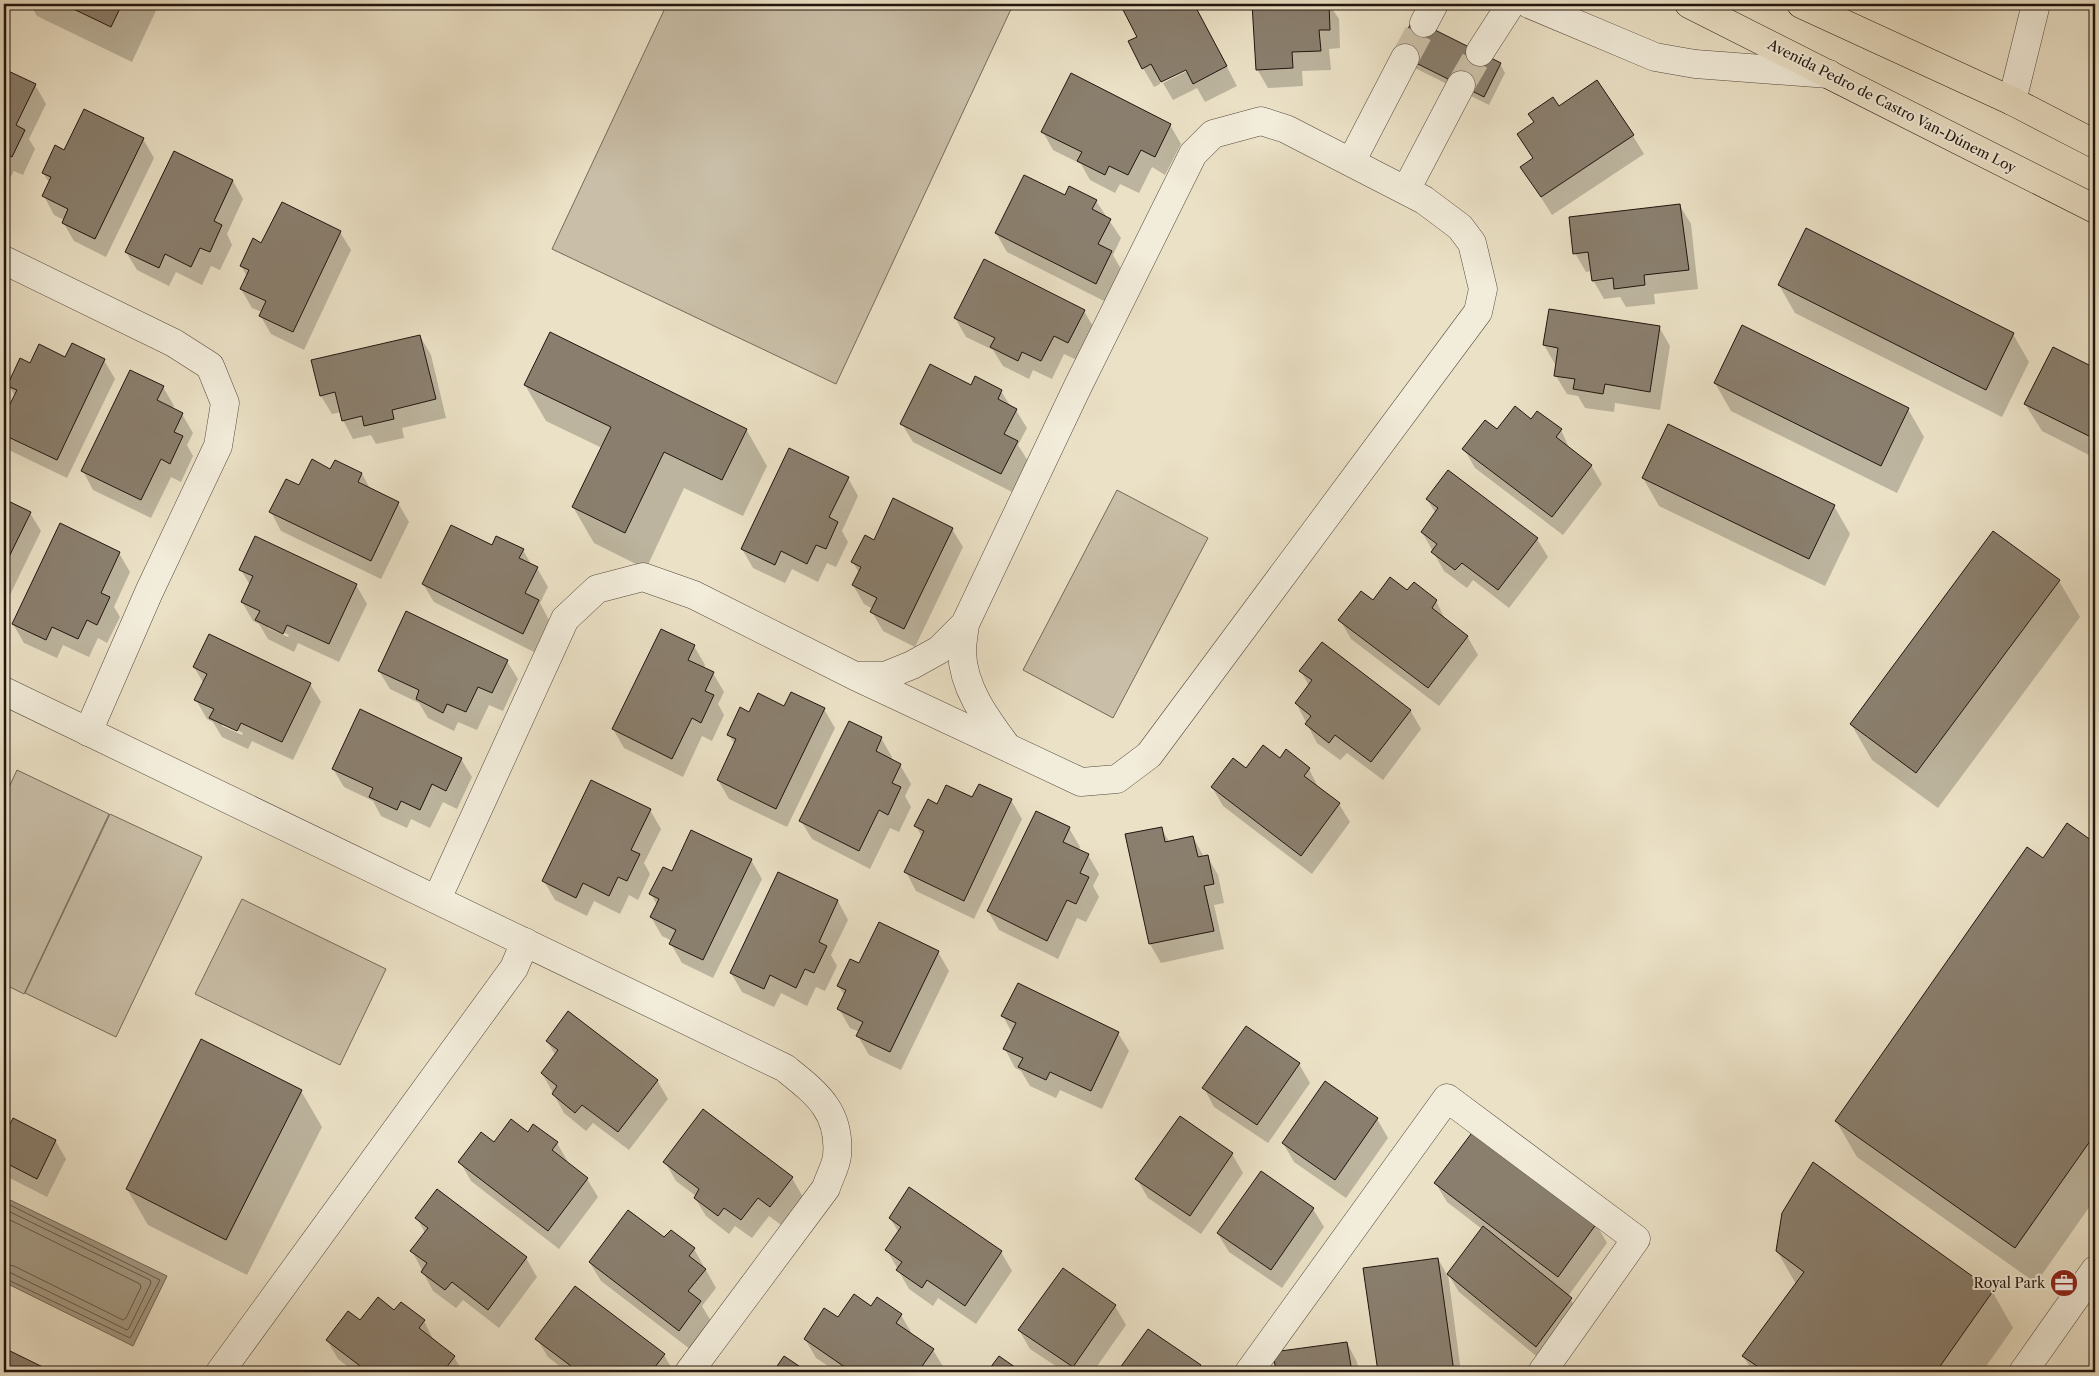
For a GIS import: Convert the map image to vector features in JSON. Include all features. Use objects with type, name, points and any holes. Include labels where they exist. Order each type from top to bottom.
[{"type":"highway","name":"Avenida Pedro de Castro Van-Dúnem Loy","points":[[1689,4],[2095,208]]},
{"type":"highway","points":[[1801,4],[2012,101],[2095,144]]},
{"type":"street","points":[[1480,52],[1512,4]]},
{"type":"street","points":[[1529,4],[1655,56],[1695,64],[1829,74]]},
{"type":"street","points":[[2012,101],[2036,4]]},
{"type":"street","points":[[1350,162],[1405,58]]},
{"type":"street","points":[[1406,190],[1461,85]]},
{"type":"street","points":[[437,899],[565,619],[597,589],[643,577],[694,595],[855,676],[1006,745],[1081,782],[1117,778],[1149,755],[1478,312],[1483,289],[1472,243],[1460,227],[1424,200],[1406,190],[1286,129],[1261,121],[1213,134],[1193,154],[1078,386],[965,624],[962,653],[966,678],[981,712],[1006,745]]},
{"type":"street","points":[[4,260],[174,343],[210,366],[226,403],[218,446],[149,592],[88,732]]},
{"type":"street","points":[[855,676],[885,676],[912,665],[939,650],[965,624]]},
{"type":"street","points":[[4,691],[785,1068],[819,1096],[835,1122],[837,1156],[826,1188],[689,1372]]},
{"type":"street","points":[[220,1372],[514,968],[525,942]]},
{"type":"street","points":[[1250,1372],[1447,1098],[1636,1239],[1542,1372]]},
{"type":"street","points":[[2023,1372],[2095,1270]]},
{"type":"shaded area","points":[[667,4],[1004,4],[1012,7],[836,384],[552,249]]},
{"type":"shaded area","points":[[1117,490],[1208,538],[1113,718],[1023,670]]},
{"type":"shaded area","points":[[17,770],[109,814],[24,994],[4,984],[4,798]]},
{"type":"shaded area","points":[[110,814],[202,857],[116,1037],[25,993]]},
{"type":"shaded area","points":[[242,899],[386,969],[340,1065],[195,994]]},
{"type":"water","points":[[4,1197],[167,1276],[133,1346],[4,1282]]},
{"type":"building","points":[[63,4],[122,4],[111,27]]},
{"type":"building","points":[[1120,4],[1194,4],[1227,66],[1193,84],[1186,70],[1161,82],[1151,64],[1142,69],[1128,41],[1137,37]]},
{"type":"building","points":[[1252,4],[1329,4],[1330,30],[1319,30],[1321,51],[1292,52],[1293,68],[1256,70]]},
{"type":"building","points":[[1413,19],[1501,63],[1484,97],[1396,53]]},
{"type":"building","points":[[4,69],[36,84],[16,125],[25,130],[12,157],[4,153]]},
{"type":"building","points":[[1071,73],[1171,124],[1155,157],[1141,150],[1128,175],[1109,166],[1105,175],[1077,161],[1082,152],[1041,132]]},
{"type":"building","points":[[1597,80],[1634,135],[1541,197],[1520,167],[1533,158],[1517,134],[1534,122],[1528,114],[1553,97],[1559,106]]},
{"type":"building","points":[[84,109],[144,138],[95,239],[62,223],[68,209],[42,196],[51,177],[42,173],[55,145],[64,150]]},
{"type":"building","points":[[174,151],[233,180],[214,221],[222,225],[210,252],[200,248],[191,267],[165,254],[159,268],[125,252]]},
{"type":"building","points":[[1024,175],[1065,195],[1069,186],[1097,200],[1092,209],[1111,219],[1098,244],[1112,251],[1096,284],[995,233]]},
{"type":"building","points":[[282,202],[341,231],[293,332],[259,316],[266,301],[240,289],[249,270],[240,266],[253,238],[261,243]]},
{"type":"building","points":[[1680,204],[1689,270],[1644,275],[1645,285],[1614,289],[1613,278],[1592,281],[1588,252],[1573,254],[1569,217]]},
{"type":"building","points":[[1806,228],[2014,333],[1986,390],[1778,285]]},
{"type":"building","points":[[984,259],[1085,310],[1068,343],[1054,336],[1041,361],[1022,352],[1018,361],[990,347],[995,338],[954,318]]},
{"type":"building","points":[[1549,309],[1660,326],[1650,392],[1605,384],[1603,394],[1573,389],[1575,379],[1554,376],[1558,348],[1543,345]]},
{"type":"building","points":[[1742,325],[1909,408],[1881,466],[1714,383]]},
{"type":"building","points":[[550,332],[747,429],[722,480],[664,452],[625,533],[572,507],[611,427],[524,385]]},
{"type":"building","points":[[420,335],[436,399],[392,410],[394,419],[364,426],[362,416],[342,421],[335,392],[320,396],[311,360]]},
{"type":"building","points":[[72,343],[105,359],[57,460],[4,435],[4,416],[17,390],[7,386],[20,358],[30,363],[39,344],[65,357]]},
{"type":"building","points":[[2053,347],[2095,368],[2095,439],[2024,404]]},
{"type":"building","points":[[930,364],[971,385],[975,376],[1002,390],[998,399],[1017,409],[1004,434],[1018,441],[1001,474],[900,424]]},
{"type":"building","points":[[130,370],[164,386],[157,400],[183,413],[174,432],[183,436],[170,464],[161,459],[141,500],[81,471]]},
{"type":"building","points":[[1515,406],[1531,419],[1537,411],[1562,429],[1556,437],[1592,465],[1552,517],[1462,449],[1485,420],[1497,429]]},
{"type":"building","points":[[1668,424],[1835,505],[1809,559],[1642,478]]},
{"type":"building","points":[[789,448],[849,477],[829,517],[838,522],[826,549],[816,545],[807,564],[781,551],[775,565],[741,549]]},
{"type":"building","points":[[312,459],[330,469],[335,460],[362,473],[358,482],[399,502],[371,561],[269,512],[286,479],[299,485]]},
{"type":"building","points":[[1448,470],[1538,538],[1498,590],[1462,563],[1455,570],[1431,552],[1437,544],[1421,532],[1438,508],[1426,499]]},
{"type":"building","points":[[893,498],[953,528],[904,629],[870,612],[877,598],[852,585],[861,567],[851,562],[865,535],[874,540]]},
{"type":"building","points":[[4,499],[31,512],[4,567]]},
{"type":"building","points":[[60,523],[120,552],[101,593],[110,597],[97,625],[87,620],[78,639],[52,627],[46,640],[12,624]]},
{"type":"building","points":[[451,525],[492,545],[496,536],[524,549],[519,558],[538,567],[525,593],[539,600],[523,634],[422,584]]},
{"type":"building","points":[[1993,531],[2060,580],[1916,773],[1850,724]]},
{"type":"building","points":[[255,536],[357,584],[329,644],[287,625],[283,634],[255,620],[260,611],[241,602],[253,576],[239,570]]},
{"type":"building","points":[[1390,577],[1407,590],[1414,582],[1437,600],[1432,608],[1468,636],[1428,688],[1338,620],[1361,591],[1373,600]]},
{"type":"building","points":[[406,611],[508,660],[492,693],[478,687],[466,712],[447,704],[443,713],[416,699],[419,690],[378,671]]},
{"type":"building","points":[[661,629],[695,645],[688,660],[714,672],[705,691],[714,695],[701,723],[692,718],[672,759],[612,729]]},
{"type":"building","points":[[209,634],[311,683],[282,742],[241,723],[237,731],[209,718],[214,709],[194,700],[207,674],[193,667]]},
{"type":"building","points":[[1322,642],[1411,710],[1371,762],[1335,735],[1329,743],[1305,724],[1311,716],[1295,703],[1312,680],[1299,671]]},
{"type":"building","points":[[791,692],[825,708],[776,809],[717,780],[736,739],[727,735],[740,707],[749,712],[758,693],[784,706]]},
{"type":"building","points":[[360,709],[462,758],[446,791],[432,784],[420,810],[401,801],[397,810],[369,797],[373,788],[332,769]]},
{"type":"building","points":[[849,721],[882,737],[876,751],[901,764],[892,783],[901,787],[888,815],[879,810],[859,851],[799,821]]},
{"type":"building","points":[[1263,745],[1280,758],[1286,749],[1310,768],[1304,776],[1340,803],[1301,856],[1211,787],[1233,758],[1246,768]]},
{"type":"building","points":[[591,780],[651,809],[631,850],[640,854],[627,881],[618,877],[609,896],[583,883],[576,898],[542,881]]},
{"type":"building","points":[[979,784],[1012,799],[964,901],[904,872],[924,831],[914,826],[928,799],[937,804],[946,785],[972,797]]},
{"type":"building","points":[[1036,811],[1070,827],[1063,842],[1089,854],[1080,873],[1089,877],[1076,904],[1067,900],[1047,941],[987,911]]},
{"type":"building","points":[[2067,823],[2095,843],[2095,1134],[2015,1248],[1835,1121],[2027,847],[2043,858]]},
{"type":"building","points":[[1162,827],[1165,842],[1193,836],[1198,857],[1208,855],[1214,884],[1204,886],[1214,931],[1149,944],[1125,834]]},
{"type":"building","points":[[691,830],[752,859],[703,960],[669,944],[676,930],[650,917],[659,899],[649,894],[663,867],[672,871]]},
{"type":"building","points":[[778,872],[838,900],[819,942],[827,946],[814,973],[805,969],[796,988],[770,975],[764,989],[730,973]]},
{"type":"building","points":[[879,922],[939,951],[890,1052],[856,1036],[863,1022],[837,1009],[846,990],[837,986],[850,959],[859,963]]},
{"type":"building","points":[[1018,983],[1119,1032],[1091,1091],[1050,1072],[1046,1080],[1018,1067],[1023,1058],[1003,1049],[1016,1023],[1001,1016]]},
{"type":"building","points":[[568,1011],[658,1080],[618,1132],[582,1105],[575,1113],[552,1094],[557,1086],[541,1073],[558,1050],[546,1041]]},
{"type":"building","points":[[1246,1026],[1300,1063],[1257,1125],[1202,1088]]},
{"type":"building","points":[[201,1039],[302,1090],[226,1240],[126,1189]]},
{"type":"building","points":[[1325,1081],[1378,1118],[1335,1180],[1282,1143]]},
{"type":"building","points":[[703,1109],[793,1177],[770,1207],[758,1198],[741,1220],[724,1208],[718,1216],[694,1198],[699,1189],[663,1162]]},
{"type":"building","points":[[1180,1116],[1233,1153],[1190,1216],[1135,1179]]},
{"type":"building","points":[[13,1118],[56,1140],[37,1179],[4,1162],[4,1136]]},
{"type":"building","points":[[511,1119],[528,1132],[533,1124],[558,1142],[552,1150],[588,1178],[548,1231],[458,1162],[481,1132],[494,1142]]},
{"type":"building","points":[[1474,1130],[1597,1223],[1558,1277],[1434,1183]]},
{"type":"building","points":[[1813,1162],[1993,1291],[1936,1372],[1766,1372],[1742,1356],[1804,1272],[1776,1251],[1782,1213]]},
{"type":"building","points":[[1261,1171],[1314,1208],[1271,1270],[1217,1233]]},
{"type":"building","points":[[909,1187],[1002,1251],[965,1306],[927,1280],[922,1288],[896,1270],[902,1262],[885,1250],[901,1227],[889,1218]]},
{"type":"building","points":[[437,1189],[527,1257],[488,1310],[452,1282],[445,1290],[421,1272],[427,1263],[410,1251],[428,1228],[415,1218]]},
{"type":"building","points":[[628,1210],[664,1237],[671,1230],[695,1248],[689,1256],[706,1269],[688,1291],[701,1301],[679,1331],[589,1262]]},
{"type":"building","points":[[1483,1226],[1572,1298],[1536,1347],[1447,1274]]},
{"type":"building","points":[[1438,1258],[1454,1372],[1378,1372],[1363,1268]]},
{"type":"building","points":[[1063,1268],[1116,1305],[1073,1367],[1018,1330]]},
{"type":"building","points":[[575,1286],[665,1354],[651,1372],[567,1372],[571,1366],[535,1339]]},
{"type":"building","points":[[854,1294],[871,1306],[877,1297],[902,1314],[896,1323],[934,1349],[918,1372],[852,1372],[804,1339],[824,1308],[838,1317]]},
{"type":"building","points":[[378,1297],[394,1310],[401,1302],[425,1320],[419,1328],[455,1356],[443,1372],[368,1372],[326,1340],[348,1311],[360,1320]]},
{"type":"building","points":[[1148,1329],[1201,1365],[1196,1372],[1117,1372]]},
{"type":"building","points":[[1347,1342],[1352,1372],[1276,1372],[1273,1352]]},
{"type":"building","points":[[4,1348],[53,1372],[4,1372]]},
{"type":"building","points":[[784,1356],[808,1372],[773,1372]]},
{"type":"building","points":[[999,1356],[1022,1372],[987,1372]]},
{"type":"tunnel","points":[[1405,58],[1424,23]]},
{"type":"tunnel","points":[[1461,85],[1480,52]]},
{"type":"place","name":"Royal Park","points":[[2064,1283]]}]
